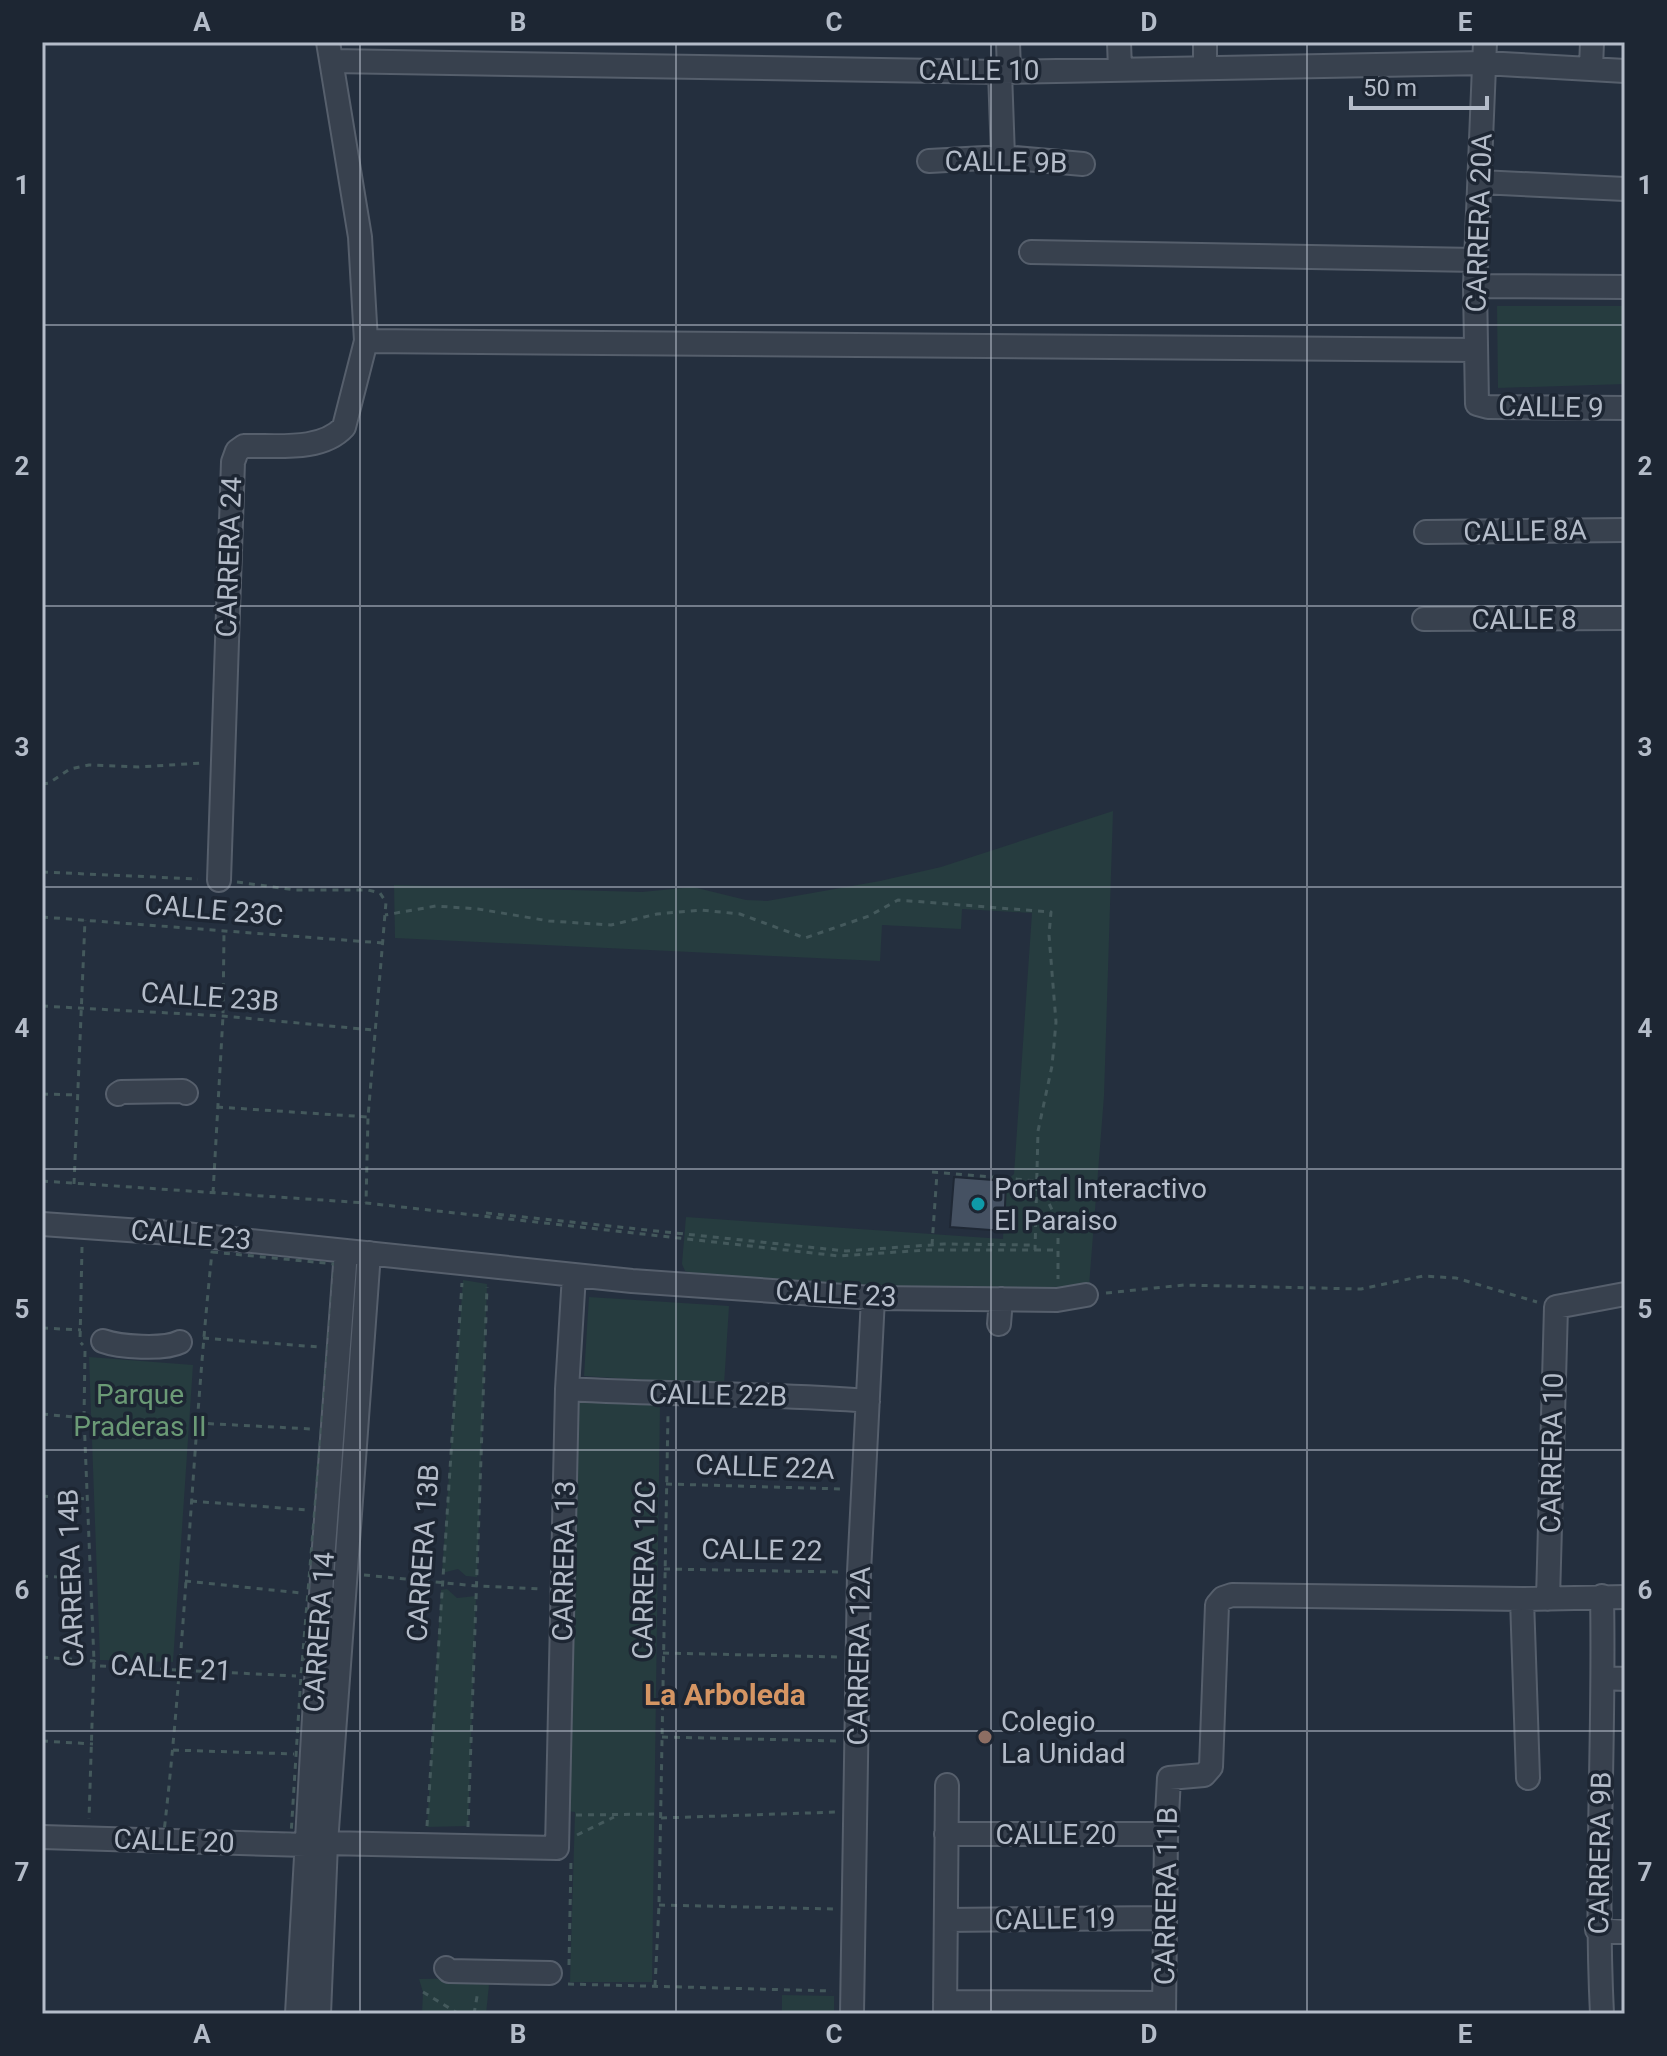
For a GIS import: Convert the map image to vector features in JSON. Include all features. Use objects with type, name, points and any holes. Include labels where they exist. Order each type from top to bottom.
[{"type":"street","points":[[1003,157],[1004,71],[1008,42]]},
{"type":"street","points":[[1119,42],[1120,69]]},
{"type":"street","points":[[1205,42],[1205,67]]},
{"type":"street","points":[[1591,68],[1592,42]]},
{"type":"street","name":"CALLE 10","points":[[330,52],[1004,71],[1205,67],[1484,52],[1625,71]]},
{"type":"street","name":"CARRERA 24","points":[[219,880],[233,462],[237,451],[244,446],[318,443],[334,437],[344,427],[366,341],[360,237],[330,52]]},
{"type":"street","name":"CARRERA 20A","points":[[1477,404],[1475,286],[1484,52]]},
{"type":"street","name":"CALLE 9B","points":[[929,161],[1003,157],[1083,164]]},
{"type":"street","points":[[1480,182],[1625,189]]},
{"type":"street","points":[[1031,252],[1476,260]]},
{"type":"street","points":[[1475,286],[1625,287]]},
{"type":"street","points":[[366,341],[1476,350]]},
{"type":"street","name":"CALLE 9","points":[[1477,404],[1488,407],[1625,408]]},
{"type":"street","name":"CALLE 8A","points":[[1426,532],[1625,530]]},
{"type":"street","name":"CALLE 8","points":[[1424,619],[1625,618]]},
{"type":"street","points":[[118,1094],[186,1093]]},
{"type":"street","name":"CALLE 23","points":[[42,1224],[185,1234],[574,1275],[873,1298],[1057,1300],[1086,1295]]},
{"type":"street","name":"CARRERA 14","points":[[319,2014],[316,1844],[322,1574],[346,1251]]},
{"type":"street","name":"CARRERA 14","points":[[297,2014],[344,1573],[369,1253]]},
{"type":"street","name":"CARRERA 13","points":[[562,1843],[566,1815],[563,1590],[567,1389],[574,1275]]},
{"type":"street","points":[[1556,1307],[1625,1294]]},
{"type":"street","name":"CARRERA 12A","points":[[852,2003],[859,1572],[873,1298]]},
{"type":"street","points":[[999,1324],[1001,1299]]},
{"type":"street","name":"CARRERA 10","points":[[1548,1599],[1556,1307]]},
{"type":"street","points":[[103,1341],[138,1346],[173,1346],[180,1342]]},
{"type":"street","name":"CALLE 22B","points":[[567,1389],[868,1401]]},
{"type":"street","name":"CARRERA 11B","points":[[1164,2009],[1169,1778],[1204,1775],[1214,1758],[1217,1605],[1223,1598],[1232,1595],[1522,1599]]},
{"type":"street","name":"CARRERA 9B","points":[[1602,1596],[1614,1678],[1597,1930],[1602,2014]]},
{"type":"street","points":[[1528,1778],[1522,1599],[1625,1597]]},
{"type":"street","points":[[947,1785],[945,2008],[1164,2009]]},
{"type":"street","name":"CALLE 20","points":[[946,1834],[1166,1834]]},
{"type":"street","name":"CALLE 20","points":[[42,1837],[467,1847],[562,1843]]},
{"type":"street","name":"CALLE 19","points":[[946,1920],[1164,1918]]},
{"type":"street","points":[[1597,1930],[1625,1932]]},
{"type":"street","points":[[446,1968],[449,1971],[562,1973]]},
{"type":"path","points":[[42,784],[49,783],[70,769],[89,765],[139,767],[222,762]]},
{"type":"path","points":[[366,1203],[368,1117],[386,902],[380,893]]},
{"type":"path","points":[[385,915],[436,906],[478,909],[549,921],[611,925],[657,914],[701,910],[740,914],[805,938],[869,916],[898,900],[1051,912],[1049,935],[1056,1022],[1052,1066],[1038,1131],[1035,1248]]},
{"type":"path","name":"CALLE 23C","points":[[42,917],[383,943]]},
{"type":"path","points":[[74,1184],[85,920]]},
{"type":"path","points":[[213,1193],[223,1016],[224,931]]},
{"type":"path","name":"CALLE 23B","points":[[42,1006],[223,1016],[375,1031]]},
{"type":"path","points":[[42,1094],[78,1095]]},
{"type":"path","points":[[217,1107],[368,1117]]},
{"type":"path","points":[[932,1248],[934,1172],[1038,1181]]},
{"type":"path","name":"CALLE 23","points":[[42,1181],[366,1203],[839,1256],[932,1248]]},
{"type":"path","points":[[1038,1181],[1058,1222],[1057,1300]]},
{"type":"path","points":[[486,1213],[846,1251],[932,1248],[1058,1250]]},
{"type":"path","points":[[42,1328],[81,1330],[83,1247]]},
{"type":"path","points":[[212,1252],[335,1264],[291,1835],[164,1832],[180,1668],[203,1338],[212,1252]]},
{"type":"path","name":"CARRERA 13B","points":[[426,1846],[441,1583],[465,1264]]},
{"type":"path","name":"CARRERA 13B","points":[[467,1847],[488,1267]]},
{"type":"path","points":[[1086,1295],[1184,1285],[1361,1289],[1423,1276],[1456,1278],[1556,1307]]},
{"type":"path","name":"CARRERA 14B","points":[[81,1330],[80,1345],[85,1346],[84,1418],[94,1661],[89,1828]]},
{"type":"path","points":[[203,1338],[329,1348]]},
{"type":"path","name":"CARRERA 12C","points":[[655,1986],[668,1395]]},
{"type":"path","points":[[42,1414],[84,1418]]},
{"type":"path","points":[[196,1423],[323,1430]]},
{"type":"path","name":"CALLE 22A","points":[[666,1484],[863,1489]]},
{"type":"path","points":[[42,1496],[89,1499]]},
{"type":"path","points":[[191,1501],[315,1511]]},
{"type":"path","name":"CALLE 22","points":[[664,1569],[859,1572]]},
{"type":"path","points":[[344,1573],[477,1586],[563,1590]]},
{"type":"path","points":[[42,1576],[91,1579]]},
{"type":"path","points":[[185,1581],[309,1593]]},
{"type":"path","points":[[663,1653],[859,1658]]},
{"type":"path","name":"CALLE 21","points":[[42,1657],[94,1661],[100,1666],[301,1676]]},
{"type":"path","points":[[662,1737],[857,1741]]},
{"type":"path","points":[[42,1741],[93,1744]]},
{"type":"path","points":[[173,1750],[297,1755]]},
{"type":"path","points":[[852,2003],[655,1986],[568,1984],[562,1973],[562,1843],[566,1815],[857,1811]]},
{"type":"path","points":[[562,1843],[617,1816]]},
{"type":"path","points":[[659,1905],[854,1910]]},
{"type":"path","points":[[423,1992],[459,2014]]},
{"type":"green space","points":[[1497,306],[1625,306],[1625,384],[1498,388]]},
{"type":"green space","points":[[1113,811],[1104,1096],[1089,1286],[1001,1291],[878,1288],[693,1274],[685,1271],[682,1264],[686,1217],[1003,1239],[1006,1181],[1014,1174],[1032,913],[962,909],[961,929],[882,925],[880,961],[395,938],[394,885],[642,892],[693,887],[746,900],[767,901],[941,867]]},
{"type":"green space","points":[[463,1280],[487,1284],[477,1577],[466,1576],[458,1569],[442,1573]]},
{"type":"green space","points":[[589,1297],[729,1306],[724,1385],[584,1376]]},
{"type":"green space","name":"Parque Praderas II","points":[[89,1357],[193,1365],[173,1662],[100,1660]]},
{"type":"green space","points":[[576,1402],[660,1405],[652,1982],[570,1982],[575,1812],[567,1811]]},
{"type":"green space","points":[[447,1589],[457,1598],[476,1596],[468,1826],[427,1827],[441,1590]]},
{"type":"green space","points":[[472,1978],[489,1985],[486,2014],[422,2014],[423,1992],[419,1979]]},
{"type":"green space","points":[[782,1995],[834,1996],[834,2014],[782,2014]]},
{"type":"building","name":"Portal Interactivo El Paraiso","points":[[954,1177],[1006,1181],[1004,1231],[950,1227]]},
{"type":"place","name":"Portal Interactivo El Paraiso","points":[[978,1204]]},
{"type":"place","name":"Colegio La Unidad","points":[[985,1737]]},
{"type":"district","name":"La Arboleda","points":[[725,1694]]}]
